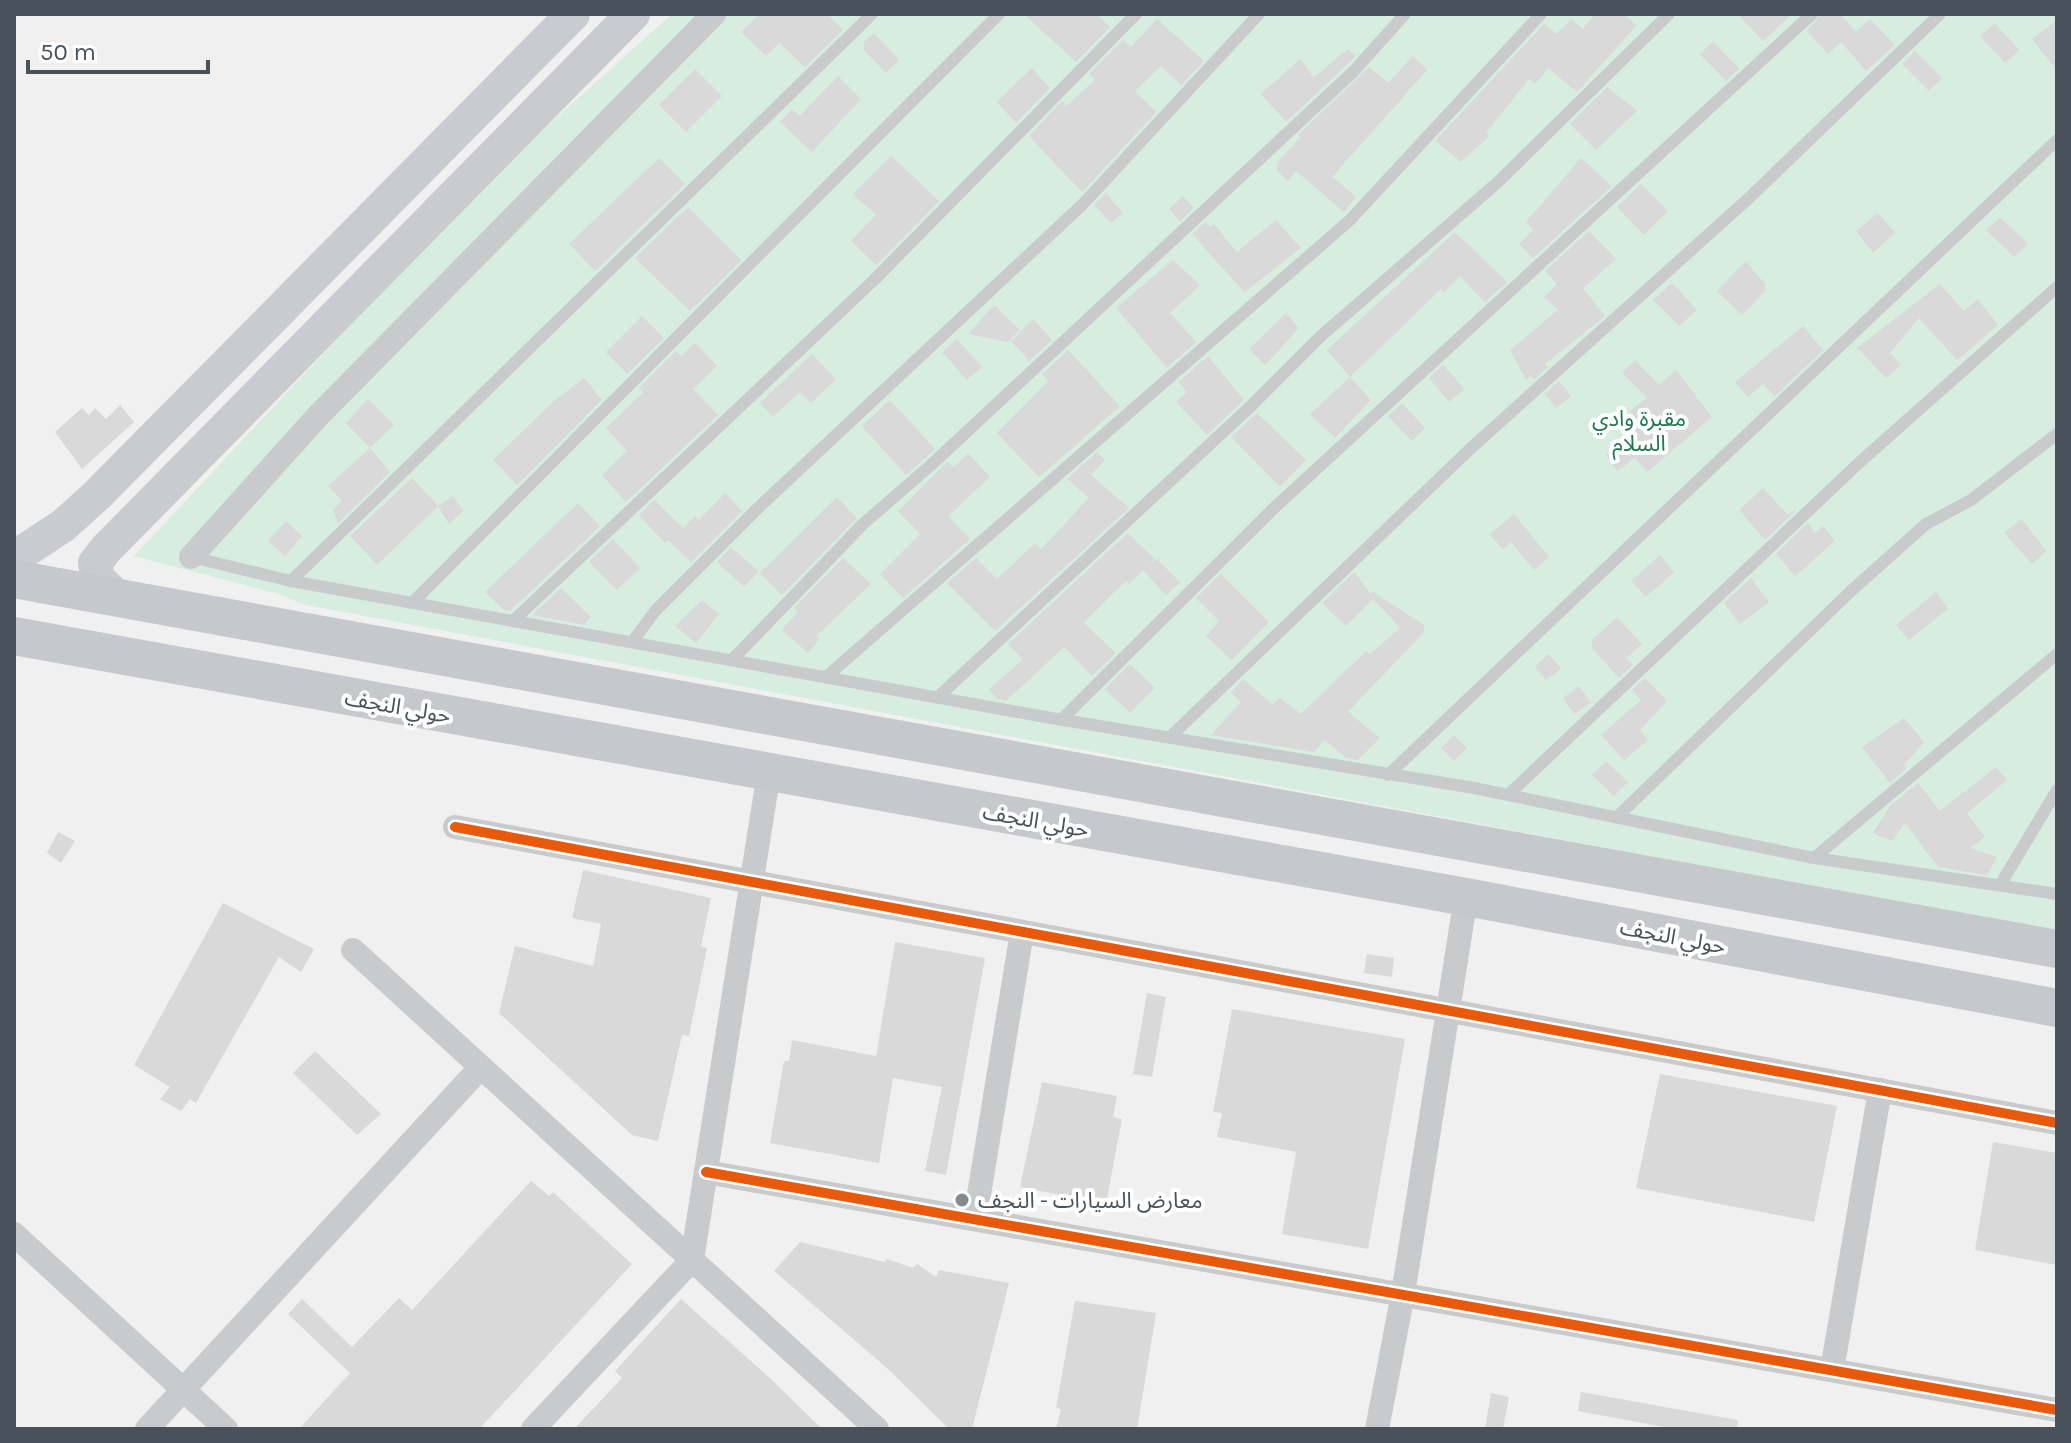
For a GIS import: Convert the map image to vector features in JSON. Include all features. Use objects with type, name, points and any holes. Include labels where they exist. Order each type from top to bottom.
[{"type":"main road","points":[[14,558],[64,525],[96,496],[573,14]]},
{"type":"main road","points":[[115,595],[98,579],[95,563],[106,549],[633,14]]},
{"type":"main road","points":[[14,579],[2057,949]]},
{"type":"main road","name":"حولي النجف","points":[[14,636],[1466,897],[2057,1008]]},
{"type":"street","points":[[191,557],[317,417],[714,14]]},
{"type":"street","points":[[533,1429],[692,1260],[769,772]]},
{"type":"street","points":[[455,827],[2057,1123]]},
{"type":"street","points":[[1377,1429],[1403,1294],[1466,897]]},
{"type":"street","points":[[975,1219],[1022,932]]},
{"type":"street","points":[[353,950],[877,1429]]},
{"type":"street","points":[[147,1429],[481,1067]]},
{"type":"street","points":[[1832,1370],[1880,1090]]},
{"type":"street","points":[[706,1172],[2057,1410]]},
{"type":"street","points":[[14,1234],[226,1429]]},
{"type":"lane","points":[[291,581],[872,14]]},
{"type":"lane","points":[[412,603],[999,14]]},
{"type":"lane","points":[[513,621],[874,280],[1136,14]]},
{"type":"lane","points":[[632,642],[656,610],[757,509],[1083,204],[1259,14]]},
{"type":"lane","points":[[732,660],[877,511],[1353,72],[1405,14]]},
{"type":"lane","points":[[826,677],[1350,220],[1541,14]]},
{"type":"lane","points":[[938,697],[1321,336],[1498,182],[1669,14]]},
{"type":"lane","points":[[1062,719],[1273,509],[1812,14]]},
{"type":"lane","points":[[1170,737],[1470,449],[1749,198],[1940,14]]},
{"type":"lane","points":[[1388,775],[2057,140]]},
{"type":"lane","points":[[1508,795],[1861,461],[2057,287]]},
{"type":"lane","points":[[1617,817],[1852,590],[1926,524],[1971,500],[2057,434]]},
{"type":"lane","points":[[191,557],[291,581],[412,603],[1508,795],[1814,858],[2057,894]]},
{"type":"lane","points":[[1814,858],[2057,654]]},
{"type":"lane","points":[[2000,885],[2057,790]]},
{"type":"green space","name":"مقبرة وادي السلام","points":[[672,14],[2057,14],[2057,932],[301,604],[283,595],[134,556],[483,183]]},
{"type":"building","points":[[759,14],[827,14],[843,30],[805,67],[779,43],[766,56],[741,32]]},
{"type":"building","points":[[1024,14],[1097,14],[1110,27],[1076,62]]},
{"type":"building","points":[[1595,14],[1623,14],[1637,25],[1577,92],[1548,68],[1536,84],[1529,79],[1486,133],[1489,136],[1461,162],[1435,141],[1544,24],[1557,34],[1571,19],[1583,29]]},
{"type":"building","points":[[1738,14],[1792,14],[1763,41]]},
{"type":"building","points":[[1821,14],[1840,14],[1856,32],[1870,19],[1895,45],[1866,71],[1841,42],[1828,54],[1807,31]]},
{"type":"building","points":[[1157,19],[1204,61],[1181,85],[1161,66],[1135,91],[1156,112],[1082,192],[1029,136],[1062,101],[1066,106],[1095,80],[1089,74],[1123,40],[1131,47]]},
{"type":"building","points":[[2057,20],[2057,71],[2032,39]]},
{"type":"building","points":[[1995,23],[2019,50],[2005,63],[1980,36]]},
{"type":"building","points":[[874,33],[899,60],[886,73],[864,50],[864,42]]},
{"type":"building","points":[[1713,41],[1739,69],[1726,81],[1700,54]]},
{"type":"building","points":[[1348,49],[1356,56],[1286,122],[1261,94],[1300,59],[1314,77]]},
{"type":"building","points":[[1915,51],[1942,78],[1929,91],[1902,64]]},
{"type":"building","points":[[1413,56],[1427,70],[1332,177],[1356,197],[1344,212],[1296,171],[1288,181],[1277,171],[1277,163],[1300,138],[1298,135],[1369,67],[1388,83]]},
{"type":"building","points":[[1032,68],[1050,88],[1016,123],[997,102]]},
{"type":"building","points":[[695,69],[722,96],[686,132],[659,105]]},
{"type":"building","points":[[838,76],[861,99],[812,152],[780,122],[792,109],[800,116]]},
{"type":"building","points":[[1607,87],[1637,111],[1596,150],[1570,124]]},
{"type":"building","points":[[891,156],[939,201],[876,265],[851,241],[876,215],[853,194]]},
{"type":"building","points":[[659,158],[685,184],[595,271],[569,244]]},
{"type":"building","points":[[1581,158],[1612,186],[1533,258],[1519,244],[1533,230],[1526,222]]},
{"type":"building","points":[[1641,184],[1668,211],[1644,235],[1617,207]]},
{"type":"building","points":[[1106,193],[1123,213],[1111,223],[1094,205]]},
{"type":"building","points":[[1183,196],[1194,208],[1180,221],[1169,209]]},
{"type":"building","points":[[688,207],[741,260],[690,311],[635,258]]},
{"type":"building","points":[[1878,213],[1895,233],[1873,253],[1856,231]]},
{"type":"building","points":[[2000,217],[2028,244],[2014,257],[1986,230]]},
{"type":"building","points":[[1276,220],[1301,248],[1244,292],[1192,234],[1206,222],[1210,227],[1214,224],[1237,252]]},
{"type":"building","points":[[1589,231],[1616,259],[1583,288],[1605,316],[1545,364],[1548,367],[1534,380],[1531,376],[1526,380],[1510,350],[1558,310],[1544,297],[1557,284],[1545,271]]},
{"type":"building","points":[[1455,232],[1507,282],[1485,302],[1460,276],[1444,292],[1441,289],[1350,377],[1327,350]]},
{"type":"building","points":[[1173,260],[1200,285],[1170,313],[1196,342],[1167,368],[1116,308]]},
{"type":"building","points":[[1746,261],[1765,284],[1765,291],[1742,315],[1717,291]]},
{"type":"building","points":[[1672,283],[1697,310],[1679,326],[1653,300]]},
{"type":"building","points":[[1940,284],[1964,311],[1978,299],[1998,325],[1957,360],[1919,318],[1890,353],[1901,365],[1886,378],[1857,348]]},
{"type":"building","points":[[994,305],[1020,330],[1008,342],[968,334]]},
{"type":"building","points":[[1286,313],[1299,328],[1265,365],[1249,349]]},
{"type":"building","points":[[642,316],[664,338],[627,374],[606,352]]},
{"type":"building","points":[[1033,319],[1052,340],[1029,361],[1011,341]]},
{"type":"building","points":[[1803,326],[1823,350],[1775,396],[1763,384],[1748,397],[1735,382]]},
{"type":"building","points":[[957,339],[982,367],[967,380],[942,352]]},
{"type":"building","points":[[695,343],[717,366],[693,389],[718,415],[626,502],[602,475],[627,451],[606,428],[644,392],[639,388],[676,351],[681,356]]},
{"type":"building","points":[[1068,350],[1120,406],[1039,477],[997,433],[1048,381],[1042,374]]},
{"type":"building","points":[[812,354],[836,379],[811,403],[800,392],[773,417],[760,403]]},
{"type":"building","points":[[1208,356],[1244,400],[1207,435],[1176,402],[1187,392],[1179,382]]},
{"type":"building","points":[[1635,360],[1659,385],[1676,370],[1712,417],[1647,472],[1635,458],[1617,471],[1606,455],[1641,425],[1630,411],[1647,398],[1622,373]]},
{"type":"building","points":[[1443,365],[1464,389],[1449,402],[1429,378]]},
{"type":"building","points":[[1350,377],[1371,400],[1335,438],[1310,414]]},
{"type":"building","points":[[584,378],[602,400],[517,485],[493,460],[553,402]]},
{"type":"building","points":[[1559,381],[1571,396],[1556,408],[1545,394]]},
{"type":"building","points":[[368,399],[394,425],[370,448],[346,423]]},
{"type":"building","points":[[890,400],[935,449],[906,475],[862,426]]},
{"type":"building","points":[[1402,403],[1425,428],[1412,441],[1388,416]]},
{"type":"building","points":[[120,405],[134,422],[82,469],[55,432],[82,408],[89,415],[95,408],[106,419]]},
{"type":"building","points":[[1257,413],[1306,460],[1280,487],[1231,437]]},
{"type":"building","points":[[370,448],[390,472],[338,523],[333,510],[342,501],[328,486]]},
{"type":"building","points":[[1097,452],[1105,460],[1091,475],[1129,508],[995,631],[947,583],[976,558],[997,579],[1035,543],[1041,549],[1089,498],[1067,479]]},
{"type":"building","points":[[968,453],[990,477],[948,516],[970,539],[903,598],[880,574],[920,534],[898,511],[947,462],[954,467]]},
{"type":"building","points":[[412,478],[438,506],[377,565],[350,536]]},
{"type":"building","points":[[1763,488],[1788,515],[1797,509],[1765,540],[1739,510]]},
{"type":"building","points":[[725,493],[742,511],[691,562],[668,540],[665,543],[639,515],[654,500],[683,528],[695,516],[699,520]]},
{"type":"building","points":[[453,496],[463,511],[449,524],[438,506]]},
{"type":"building","points":[[837,497],[857,518],[782,595],[760,573]]},
{"type":"building","points":[[578,503],[600,526],[510,611],[504,610],[485,592]]},
{"type":"building","points":[[1514,514],[1549,557],[1534,570],[1511,542],[1502,549],[1490,534]]},
{"type":"building","points":[[2022,519],[2046,551],[2032,564],[2004,533]]},
{"type":"building","points":[[286,521],[302,536],[285,556],[268,541]]},
{"type":"building","points":[[1808,523],[1815,533],[1823,526],[1835,541],[1795,576],[1776,554]]},
{"type":"building","points":[[1128,533],[1155,559],[1129,584],[1127,581],[1112,594],[1084,623],[1116,653],[1092,676],[1064,647],[1006,701],[998,699],[989,689],[1023,659],[1008,644]]},
{"type":"building","points":[[613,539],[640,568],[617,590],[589,562]]},
{"type":"building","points":[[731,548],[759,571],[744,587],[717,562]]},
{"type":"building","points":[[1660,555],[1674,572],[1646,597],[1631,581]]},
{"type":"building","points":[[843,558],[871,584],[816,636],[820,639],[808,653],[782,630],[798,612],[794,608]]},
{"type":"building","points":[[1157,559],[1180,582],[1166,595],[1143,570]]},
{"type":"building","points":[[1354,572],[1371,594],[1373,592],[1424,625],[1424,632],[1348,712],[1380,738],[1358,760],[1346,758],[1325,740],[1314,752],[1211,735],[1241,702],[1231,693],[1243,679],[1272,704],[1280,698],[1301,714],[1366,651],[1370,654],[1400,628],[1373,599],[1346,626],[1322,603]]},
{"type":"building","points":[[1221,574],[1269,622],[1232,660],[1206,636],[1219,621],[1196,598]]},
{"type":"building","points":[[1751,578],[1769,602],[1740,624],[1724,603]]},
{"type":"building","points":[[561,588],[591,617],[584,625],[532,615]]},
{"type":"building","points":[[1936,592],[1948,609],[1909,640],[1896,625]]},
{"type":"building","points":[[702,600],[719,614],[696,643],[675,626]]},
{"type":"building","points":[[1617,617],[1642,644],[1626,658],[1633,665],[1619,678],[1592,648],[1592,640]]},
{"type":"building","points":[[1549,654],[1561,669],[1546,680],[1535,666]]},
{"type":"building","points":[[1130,664],[1155,688],[1130,713],[1105,689]]},
{"type":"building","points":[[1645,678],[1667,701],[1640,730],[1648,740],[1624,760],[1601,735],[1641,700],[1632,690]]},
{"type":"building","points":[[1579,686],[1591,703],[1574,714],[1563,698]]},
{"type":"building","points":[[1904,718],[1924,742],[1904,765],[1906,769],[1890,783],[1862,747]]},
{"type":"building","points":[[1454,735],[1467,748],[1454,761],[1441,748]]},
{"type":"building","points":[[1606,761],[1628,782],[1614,796],[1592,775]]},
{"type":"building","points":[[1996,767],[2007,780],[1967,813],[1985,837],[1970,848],[1997,857],[1987,875],[1938,867],[1905,823],[1892,841],[1873,833],[1890,806],[1918,783],[1940,811]]},
{"type":"building","points":[[58,832],[75,841],[61,863],[47,853]]},
{"type":"building","points":[[583,870],[711,898],[701,946],[707,948],[689,1036],[682,1035],[658,1141],[632,1135],[499,1013],[515,946],[593,966],[601,924],[572,918]]},
{"type":"building","points":[[223,903],[314,949],[301,972],[279,957],[196,1103],[190,1099],[181,1111],[160,1099],[170,1087],[134,1065]]},
{"type":"building","points":[[895,942],[985,958],[946,1175],[925,1171],[942,1087],[893,1078],[879,1163],[770,1143],[784,1061],[789,1061],[792,1040],[876,1056]]},
{"type":"building","points":[[1367,954],[1394,958],[1392,977],[1364,973]]},
{"type":"building","points":[[1147,993],[1166,997],[1152,1077],[1133,1074]]},
{"type":"building","points":[[1232,1009],[1405,1039],[1368,1249],[1282,1234],[1296,1152],[1217,1137],[1222,1113],[1213,1112]]},
{"type":"building","points":[[315,1051],[381,1114],[357,1135],[293,1073]]},
{"type":"building","points":[[1660,1074],[1837,1106],[1814,1222],[1636,1188]]},
{"type":"building","points":[[1042,1082],[1117,1096],[1113,1117],[1122,1119],[1106,1204],[1020,1187]]},
{"type":"building","points":[[1993,1142],[2057,1153],[2057,1265],[1975,1250]]},
{"type":"building","points":[[531,1181],[549,1196],[553,1192],[632,1264],[511,1395],[479,1429],[299,1429],[350,1373],[288,1314],[302,1299],[352,1347],[399,1298],[412,1310]]},
{"type":"building","points":[[800,1242],[885,1262],[887,1259],[913,1268],[917,1264],[936,1277],[939,1270],[1009,1283],[972,1429],[949,1429],[887,1368],[774,1271]]},
{"type":"building","points":[[681,1299],[822,1429],[574,1429],[622,1378],[615,1371]]},
{"type":"building","points":[[1075,1301],[1156,1313],[1137,1429],[1056,1429],[1061,1409],[1056,1408]]},
{"type":"building","points":[[1581,1392],[1738,1420],[1737,1429],[1674,1429],[1578,1411]]},
{"type":"building","points":[[1491,1393],[1509,1397],[1503,1429],[1485,1429]]},
{"type":"cycle path","points":[[455,827],[2057,1123]]},
{"type":"cycle path","points":[[706,1172],[2057,1410]]},
{"type":"place","name":"معارض السيارات - النجف","points":[[962,1200]]}]
